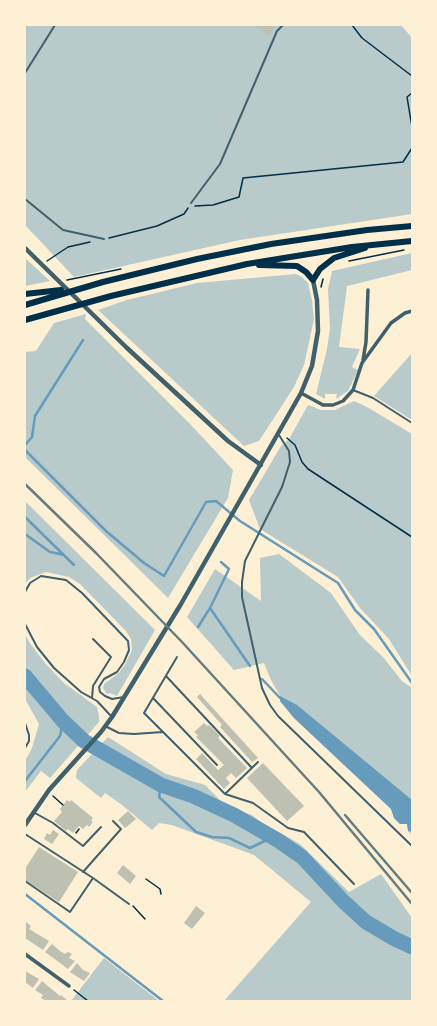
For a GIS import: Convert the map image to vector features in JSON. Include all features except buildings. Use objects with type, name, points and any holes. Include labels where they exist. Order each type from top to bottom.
[{"type":"highway","points":[[25,305],[41,299],[103,282],[197,259],[271,244],[367,230],[412,226]]},
{"type":"highway","points":[[25,320],[110,296],[247,264],[312,253],[412,241]]},
{"type":"highway","points":[[247,264],[297,266],[306,272],[313,280],[320,269],[334,258],[380,244]]},
{"type":"highway","points":[[25,294],[77,289]]},
{"type":"street","points":[[25,248],[127,348],[222,436],[261,465]]},
{"type":"street","points":[[25,825],[49,790],[101,732],[112,717],[228,523],[301,393],[312,366],[318,331],[317,300],[313,280]]},
{"type":"street","points":[[301,393],[324,405],[333,405],[343,401],[353,390],[362,363],[366,342],[368,290]]},
{"type":"street","points":[[362,363],[391,323],[405,313],[412,311]]},
{"type":"street","points":[[25,954],[69,986]]},
{"type":"lane","points":[[25,73],[55,25]]},
{"type":"lane","points":[[190,205],[220,164],[277,31],[283,25]]},
{"type":"lane","points":[[25,199],[63,230],[104,239]]},
{"type":"lane","points":[[353,390],[373,398],[412,423]]},
{"type":"lane","points":[[278,433],[289,451],[290,462],[282,486],[245,561],[242,582],[242,597],[262,688],[270,705],[278,716],[412,846]]},
{"type":"lane","points":[[25,592],[30,583],[42,576],[66,580],[82,593],[128,641],[129,650],[124,662],[117,672],[104,680],[99,687]]},
{"type":"lane","points":[[25,624],[37,647],[66,681],[92,698],[112,717]]},
{"type":"lane","points":[[92,698],[93,686],[111,657],[93,639]]},
{"type":"lane","points":[[177,657],[144,713],[224,794],[253,803],[288,828],[304,832],[354,884]]},
{"type":"lane","points":[[166,676],[252,768]]},
{"type":"lane","points":[[93,686],[99,687]]},
{"type":"lane","points":[[99,687],[100,692],[112,699],[125,695]]},
{"type":"lane","points":[[153,698],[217,765]]},
{"type":"lane","points":[[25,723],[29,734],[29,741],[25,748]]},
{"type":"lane","points":[[106,726],[119,733],[134,734],[163,732]]},
{"type":"lane","points":[[224,794],[258,762]]},
{"type":"lane","points":[[34,812],[53,823],[83,846],[101,828]]},
{"type":"lane","points":[[83,872],[121,830],[113,821]]},
{"type":"lane","points":[[25,834],[93,878],[129,904]]},
{"type":"lane","points":[[25,881],[70,912],[93,878]]},
{"type":"path","points":[[352,25],[362,38],[412,76]]},
{"type":"path","points":[[412,93],[408,97],[412,127]]},
{"type":"path","points":[[42,265],[68,247],[157,226],[184,214],[190,205],[213,205],[239,197],[243,178],[403,162],[412,148]]},
{"type":"path","points":[[345,262],[411,248]]},
{"type":"path","points":[[317,300],[324,272]]},
{"type":"path","points":[[278,433],[295,445],[302,462],[308,469],[412,537]]},
{"type":"path","points":[[53,796],[63,805]]},
{"type":"path","points":[[146,879],[160,889],[161,894]]},
{"type":"path","points":[[129,904],[143,915],[145,919]]},
{"type":"path","points":[[69,986],[88,1001]]},
{"type":"shaded area","points":[[25,25],[401,25],[412,38],[412,214],[240,240],[74,277],[25,225]]},
{"type":"shaded area","points":[[412,253],[412,270],[347,286],[339,347],[360,349],[352,367],[358,370],[348,391],[336,399],[337,394],[325,394],[325,399],[316,394],[327,349],[330,328],[328,289],[332,271]]},
{"type":"shaded area","points":[[25,258],[50,281],[25,286]]},
{"type":"shaded area","points":[[296,274],[308,283],[314,319],[304,365],[294,387],[259,441],[244,446],[98,310],[127,300],[197,283]]},
{"type":"shaded area","points":[[86,314],[85,319],[192,426],[233,470],[228,498],[168,598],[25,457],[25,352],[36,351],[54,323]]},
{"type":"shaded area","points":[[412,353],[412,420],[374,396]]},
{"type":"shaded area","points":[[354,401],[367,407],[412,434],[412,676],[389,639],[360,608],[338,577],[260,529],[249,500],[281,446],[289,439],[308,405],[321,410],[335,410]]},
{"type":"shaded area","points":[[25,501],[155,630],[117,696],[110,693],[107,694],[103,688],[104,684],[119,673],[126,663],[132,650],[131,639],[126,631],[80,584],[69,577],[46,572],[30,578],[25,584]]},
{"type":"shaded area","points":[[279,554],[331,593],[360,635],[383,657],[402,681],[412,688],[412,835],[408,831],[407,824],[400,824],[394,818],[391,809],[294,718],[280,701],[280,696],[264,663],[234,670],[187,617],[215,569],[261,601],[260,558]]},
{"type":"shaded area","points":[[25,633],[29,642],[45,663],[64,683],[97,707],[99,722],[50,778],[41,771],[25,792],[25,761],[32,748],[39,724],[25,699]]},
{"type":"shaded area","points":[[108,737],[166,774],[205,785],[225,805],[252,815],[261,822],[300,844],[349,892],[381,874],[412,918],[412,1001],[224,1001],[311,902],[254,855],[172,825],[159,823],[152,830],[105,793],[101,798],[76,778],[77,770]]},
{"type":"shaded area","points":[[104,958],[159,1001],[71,1001]]},
{"type":"water","points":[[280,696],[297,705],[412,800],[412,832],[408,831],[407,824],[400,824],[394,818],[391,809],[294,718],[280,701]]},
{"type":"waterway","points":[[25,445],[32,437],[35,416],[83,340]]},
{"type":"waterway","points":[[25,450],[106,531],[144,563],[164,576],[206,502],[216,501],[240,521],[338,583],[355,610],[374,629],[412,683]]},
{"type":"waterway","points":[[25,517],[74,565]]},
{"type":"waterway","points":[[25,534],[50,552],[64,555]]},
{"type":"waterway","points":[[221,562],[229,569],[210,608],[250,666]]},
{"type":"waterway","points":[[198,627],[210,608]]},
{"type":"waterway","points":[[25,676],[63,721],[84,741],[161,785],[193,796],[234,815],[279,841],[302,857],[344,902],[366,922],[412,947]]},
{"type":"waterway","points":[[262,679],[280,698]]},
{"type":"waterway","points":[[25,781],[60,736],[63,721]]},
{"type":"waterway","points":[[161,785],[159,797],[196,832],[212,837],[229,838],[250,848],[273,837]]},
{"type":"waterway","points":[[25,894],[163,1001]]},
{"type":"railway","points":[[25,484],[96,553],[182,642],[319,792],[412,904]]},
{"type":"railway","points":[[345,815],[412,893]]}]
